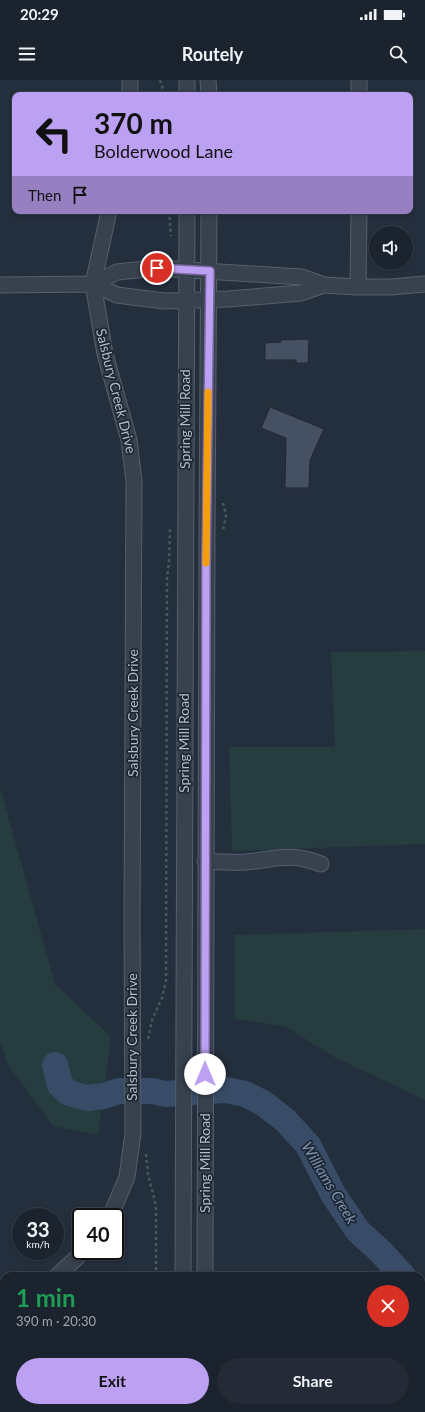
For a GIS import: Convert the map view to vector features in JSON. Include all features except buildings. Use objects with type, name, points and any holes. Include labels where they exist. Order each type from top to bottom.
[{"type":"street","points":[[130,80],[130,92]]},
{"type":"street","points":[[187,80],[187,92]]},
{"type":"street","points":[[208,80],[209,92]]},
{"type":"street","points":[[359,80],[359,92]]},
{"type":"street","name":"Salsbury Creek Drive","points":[[108,214],[93,284],[105,354],[129,440],[134,481],[132,919],[133,1100],[131,1154],[127,1177],[114,1208]]},
{"type":"street","name":"Spring Mill Road","points":[[188,214],[199,270],[197,300],[205,861],[205,1272]]},
{"type":"street","name":"Spring Mill Road","points":[[183,1272],[183,1075],[197,300],[199,270],[208,214]]},
{"type":"street","points":[[358,287],[359,214]]},
{"type":"street","points":[[93,284],[117,272],[157,268],[302,277],[324,285],[391,287],[425,284]]},
{"type":"street","points":[[0,285],[93,284],[117,295],[164,301],[301,293],[324,285]]},
{"type":"street","points":[[205,861],[232,863],[283,856],[306,859],[321,864]]},
{"type":"street","points":[[61,1272],[74,1260]]},
{"type":"path","points":[[160,80],[164,92]]},
{"type":"path","points":[[169,214],[171,240]]},
{"type":"path","points":[[148,1042],[152,1020],[162,998],[166,980],[167,577],[170,523]]},
{"type":"path","points":[[146,1153],[148,1174],[156,1206],[156,1272]]},
{"type":"green space","points":[[425,651],[425,844],[232,851],[229,747],[335,747],[331,652]]},
{"type":"green space","points":[[0,787],[55,984],[111,1037],[98,1135],[53,1126],[7,1064],[0,1040]]},
{"type":"green space","points":[[425,929],[425,1100],[334,1057],[285,1026],[235,1019],[235,935]]},
{"type":"waterway","name":"Williams Creek","points":[[55,1065],[60,1085],[69,1093],[87,1098],[104,1096],[119,1091],[153,1091],[165,1094],[226,1090],[245,1094],[263,1103],[285,1120],[308,1145],[333,1194],[358,1231],[382,1253],[399,1272]]},
{"type":"slow traffic","points":[[206,563],[208,392]]},
{"type":"route","points":[[157,268],[210,271],[206,564],[205,1074]]}]
